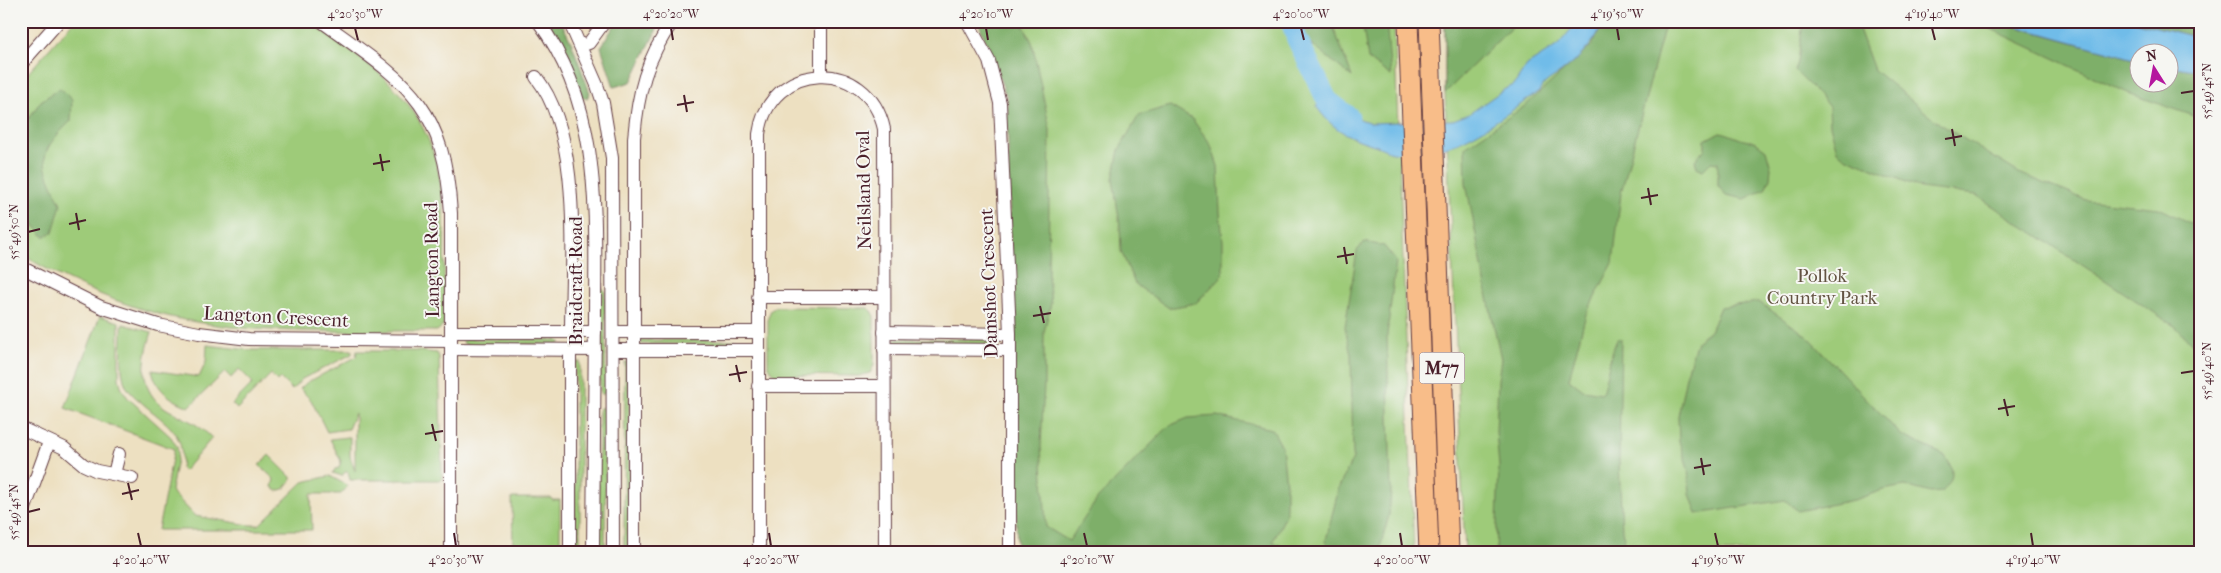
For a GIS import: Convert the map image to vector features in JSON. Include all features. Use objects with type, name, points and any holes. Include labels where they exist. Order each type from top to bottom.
[{"type":"highway","name":"M77","points":[[1408,21],[1429,552]]},
{"type":"highway","name":"M77","points":[[1429,21],[1449,552]]},
{"type":"street","points":[[21,64],[59,21]]},
{"type":"street","name":"Langton Road","points":[[321,21],[394,74],[425,110],[437,134],[445,162],[449,186],[451,552]]},
{"type":"street","name":"Braidcraft Road","points":[[538,21],[561,59],[579,105],[589,139],[595,185],[593,552]]},
{"type":"street","name":"Braidcraft Road","points":[[570,21],[601,98],[612,158],[614,332],[613,552]]},
{"type":"street","points":[[581,46],[589,42],[605,21]]},
{"type":"street","points":[[634,552],[634,138],[637,101],[646,69],[659,40],[673,21]]},
{"type":"street","points":[[759,552],[758,297],[760,124],[768,105],[782,89],[796,82],[821,75],[821,21]]},
{"type":"street","name":"Damshot Crescent","points":[[967,21],[989,61],[1000,103],[1010,334],[1010,552]]},
{"type":"street","name":"Neilsland Oval","points":[[821,75],[840,79],[858,87],[873,101],[882,119],[884,129],[883,386],[885,552]]},
{"type":"street","name":"Braidcraft Road","points":[[536,77],[546,90],[556,114],[569,178],[571,332]]},
{"type":"street","points":[[579,105],[601,98]]},
{"type":"street","name":"Langton Crescent","points":[[21,267],[101,307],[158,325],[199,333],[249,339],[451,341]]},
{"type":"street","points":[[758,297],[883,297]]},
{"type":"street","points":[[451,341],[595,332]]},
{"type":"street","points":[[614,332],[758,332]]},
{"type":"street","points":[[884,332],[1010,334]]},
{"type":"street","points":[[451,341],[570,350],[595,350]]},
{"type":"street","points":[[884,349],[1010,350]]},
{"type":"street","name":"Braidcraft Road","points":[[570,350],[570,552]]},
{"type":"street","points":[[613,350],[758,350]]},
{"type":"street","points":[[758,386],[883,386]]},
{"type":"street","points":[[21,428],[64,448],[84,465],[132,478]]},
{"type":"street","points":[[21,519],[49,442]]},
{"type":"street","points":[[114,474],[119,454]]},
{"type":"green space","points":[[74,21],[308,21],[318,26],[389,82],[413,111],[429,141],[438,172],[443,206],[443,326],[437,331],[294,331],[265,330],[184,320],[112,299],[65,278],[21,254],[21,81]]},
{"type":"green space","points":[[544,21],[561,21],[572,44],[590,93],[587,98],[582,98]]},
{"type":"green space","points":[[617,21],[661,21],[631,82],[614,87],[601,47]]},
{"type":"green space","points":[[978,21],[1021,21],[1032,42],[1050,130],[1048,275],[1051,303],[1044,332],[1041,446],[1046,527],[1069,541],[1098,498],[1169,426],[1188,418],[1217,416],[1272,429],[1282,447],[1286,484],[1286,515],[1273,541],[1290,552],[1017,552],[1007,98]]},
{"type":"green space","points":[[982,21],[1394,21],[1414,552],[1020,552],[1008,90]]},
{"type":"green space","points":[[1297,21],[1331,21],[1352,77],[1301,36]]},
{"type":"green space","points":[[1362,21],[1386,21],[1391,76],[1368,59]]},
{"type":"green space","name":"Pollok Country Park","points":[[1445,21],[2200,21],[2200,552],[1465,552],[1445,93]]},
{"type":"green space","points":[[1445,21],[1518,21],[1445,93]]},
{"type":"green space","points":[[1604,21],[1666,21],[1621,193],[1613,263],[1586,314],[1569,379],[1583,390],[1602,393],[1613,350],[1618,338],[1621,339],[1619,461],[1622,531],[1628,552],[1496,552],[1499,466],[1496,432],[1498,380],[1501,359],[1466,183],[1465,147],[1525,106],[1592,45]]},
{"type":"green space","points":[[1803,21],[1856,21],[1874,70],[1940,124],[2019,173],[2086,200],[2159,208],[2200,228],[2200,352],[2176,327],[1976,195],[1921,188],[1847,158],[1837,151],[1830,125],[1829,107],[1795,71],[1798,62]]},
{"type":"green space","points":[[1974,21],[1995,21],[2128,57],[2128,92],[2178,92],[2178,67],[2200,71],[2200,118],[2128,93]]},
{"type":"green space","points":[[2133,21],[2200,21],[2200,38]]},
{"type":"green space","points":[[60,88],[72,99],[71,121],[51,142],[47,151],[46,168],[61,204],[53,232],[44,237],[21,210],[21,129],[41,101]]},
{"type":"green space","points":[[1170,106],[1192,119],[1210,143],[1218,166],[1223,241],[1223,275],[1196,303],[1169,308],[1135,284],[1121,251],[1120,226],[1113,179],[1119,150],[1139,115]]},
{"type":"green space","points":[[1720,132],[1754,141],[1766,150],[1771,168],[1770,178],[1765,189],[1745,199],[1726,195],[1718,186],[1718,163],[1711,162],[1703,170],[1697,167],[1695,160],[1705,149],[1705,140]]},
{"type":"green space","points":[[1364,242],[1384,246],[1396,261],[1387,335],[1391,492],[1389,515],[1379,552],[1327,552],[1326,540],[1339,487],[1353,458],[1351,354],[1345,327],[1357,251]]},
{"type":"green space","points":[[602,288],[605,291],[606,392],[602,395],[600,393],[600,289]]},
{"type":"green space","points":[[1759,302],[1806,335],[1901,435],[1944,455],[1950,465],[1952,474],[1942,492],[1931,493],[1905,486],[1883,490],[1854,500],[1798,511],[1785,500],[1697,514],[1690,494],[1688,469],[1679,441],[1678,417],[1686,376],[1697,341],[1710,331],[1720,307]]},
{"type":"green space","points":[[776,307],[868,308],[873,312],[874,318],[874,365],[870,373],[859,376],[775,375],[768,366],[768,317],[771,310]]},
{"type":"green space","points":[[100,316],[119,322],[119,379],[122,389],[128,398],[171,437],[177,447],[178,453],[171,491],[195,516],[259,525],[303,482],[330,476],[348,486],[341,494],[311,494],[312,530],[158,530],[174,449],[65,408]]},
{"type":"green space","points":[[123,324],[152,332],[146,353],[145,374],[147,384],[157,402],[196,424],[212,438],[184,471],[181,468],[181,446],[173,430],[135,397],[126,386],[121,350]]},
{"type":"green space","points":[[895,339],[998,339],[1000,342],[996,345],[894,344]]},
{"type":"green space","points":[[463,340],[558,340],[560,344],[464,344]]},
{"type":"green space","points":[[642,340],[745,340],[748,342],[747,344],[641,344]]},
{"type":"green space","points":[[207,345],[249,350],[352,350],[352,354],[302,379],[292,390],[280,378],[277,381],[271,374],[237,409],[232,404],[253,383],[239,369],[231,378],[225,372],[189,407],[176,401],[161,389],[152,370],[199,377],[206,362]]},
{"type":"green space","points":[[357,351],[419,351],[437,353],[439,357],[442,480],[350,480],[348,472],[345,472],[342,476],[333,473],[335,469],[339,468],[341,461],[330,439],[348,437],[350,437],[350,456],[355,471],[355,413],[348,429],[327,432],[311,400],[300,389],[306,383],[356,357]]},
{"type":"green space","points":[[575,362],[580,362],[580,552],[575,552]]},
{"type":"green space","points":[[625,362],[629,362],[629,552],[624,552]]},
{"type":"green space","points":[[603,407],[606,411],[605,552],[598,552],[599,409]]},
{"type":"green space","points":[[269,455],[291,477],[291,481],[284,489],[277,491],[272,487],[274,479],[259,465]]},
{"type":"green space","points":[[512,498],[551,498],[552,500],[560,500],[560,552],[513,552]]},
{"type":"water","points":[[1578,21],[1604,21],[1593,42],[1583,53],[1547,81],[1539,92],[1488,126],[1453,145],[1414,153],[1390,151],[1340,131],[1328,121],[1316,106],[1333,93],[1360,119],[1371,123],[1453,120],[1469,114],[1503,90],[1514,85],[1527,65],[1558,45]]},
{"type":"water","points":[[1997,21],[2133,21],[2200,38],[2200,71],[2178,67],[2178,42],[2128,42],[2128,57]]},
{"type":"waterway","points":[[1291,21],[1297,39],[1327,100],[1349,117]]}]
